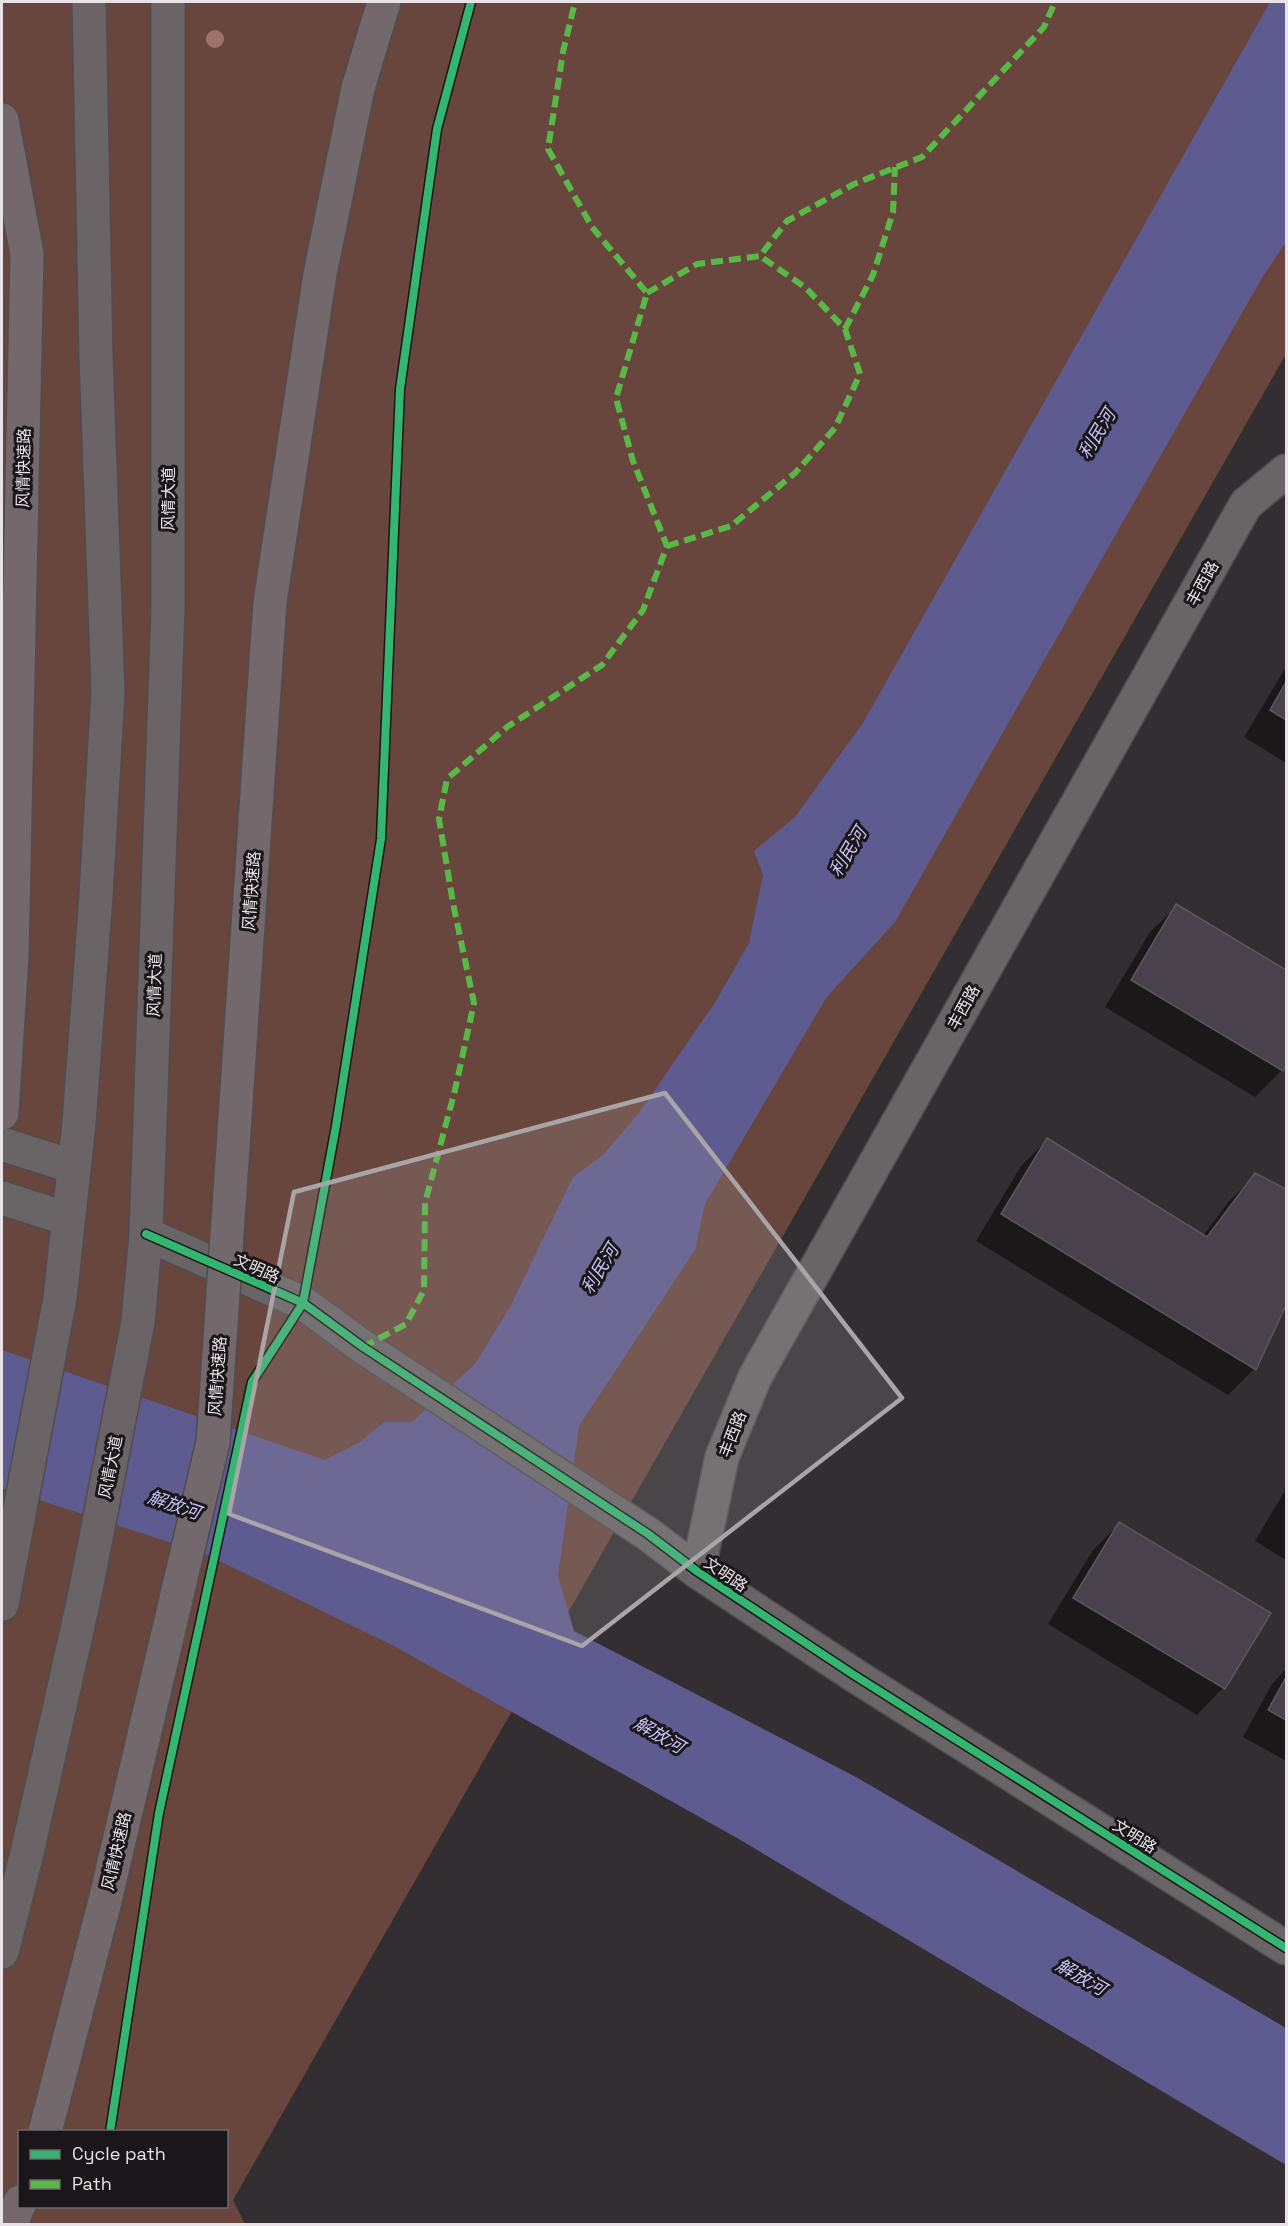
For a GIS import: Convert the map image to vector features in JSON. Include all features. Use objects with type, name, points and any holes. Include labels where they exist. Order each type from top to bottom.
[{"type":"highway","name":"风情快速路","points":[[46,2130],[105,1901],[213,1442],[270,602],[320,274],[358,88],[384,2]]},
{"type":"highway","name":"风情快速路","points":[[2,120],[27,254],[12,957],[2,1113]]},
{"type":"highway","points":[[11,2224],[18,2207]]},
{"type":"main road","points":[[2,1604],[60,1298],[74,1167],[96,896],[108,692],[96,356],[89,2]]},
{"type":"main road","name":"风情大道","points":[[2,1953],[27,1853],[85,1594],[138,1322],[146,1234],[168,608],[168,2]]},
{"type":"street","name":"丰西路","points":[[698,1572],[722,1457],[754,1377],[1246,504],[1287,471]]},
{"type":"street","points":[[2,1144],[74,1167]]},
{"type":"street","points":[[2,1198],[68,1219]]},
{"type":"street","name":"文明路","points":[[146,1234],[303,1303],[387,1363],[648,1534],[698,1572],[854,1675],[1287,1948]]},
{"type":"highlighted area","points":[[665,1093],[902,1398],[582,1646],[229,1514],[294,1192]]},
{"type":"shaded area","points":[[2,2],[1286,2],[1286,354],[233,2200],[245,2224],[2,2224]]},
{"type":"water","points":[[1270,2],[1286,2],[1286,242],[1263,276],[895,922],[826,998],[705,1204],[695,1250],[579,1426],[558,1576],[574,1631],[856,1777],[1286,2028],[1286,2165],[737,1838],[394,1646],[203,1553],[2,1488],[2,1350],[325,1460],[360,1442],[384,1422],[412,1422],[475,1364],[510,1307],[573,1177],[602,1156],[639,1113],[716,1001],[749,943],[763,875],[754,851],[795,817],[863,723]]},
{"type":"building","points":[[1286,682],[1286,720],[1270,710]]},
{"type":"building","points":[[1176,904],[1286,970],[1286,1065],[1283,1071],[1131,980]]},
{"type":"building","points":[[1047,1138],[1207,1237],[1255,1173],[1286,1189],[1286,1305],[1256,1370],[1001,1214]]},
{"type":"building","points":[[1119,1522],[1271,1613],[1225,1689],[1073,1598]]},
{"type":"building","points":[[1286,1677],[1286,1720],[1268,1710]]},
{"type":"marked path","points":[[363,1347],[406,1324],[424,1290],[425,1203],[455,1090],[474,1003],[453,903],[439,819],[447,779],[507,727],[602,665],[643,610],[667,546],[633,461],[616,398],[647,293],[592,227],[548,149],[563,52],[575,2]]},
{"type":"marked path","points":[[647,293],[697,264],[760,256],[787,221],[854,184],[922,157],[1044,27],[1055,2]]},
{"type":"marked path","points":[[845,329],[873,275],[893,212],[895,167]]},
{"type":"marked path","points":[[667,546],[731,526],[795,473],[835,428],[860,374],[845,329],[806,288],[760,256]]},
{"type":"cycle path","points":[[110,2130],[159,1813],[252,1382],[303,1303],[336,1126],[381,839],[400,389],[437,129],[471,2]]},
{"type":"cycle path","points":[[146,1234],[303,1303],[363,1347],[648,1534],[698,1572],[854,1675],[1286,1948]]},
{"type":"water label","name":"利民河","points":[[1097,434]]},
{"type":"water label","name":"利民河","points":[[848,852]]},
{"type":"water label","name":"利民河","points":[[600,1269]]},
{"type":"water label","name":"解放河","points":[[174,1505]]},
{"type":"water label","name":"解放河","points":[[659,1735]]},
{"type":"water label","name":"解放河","points":[[1081,1977]]}]
